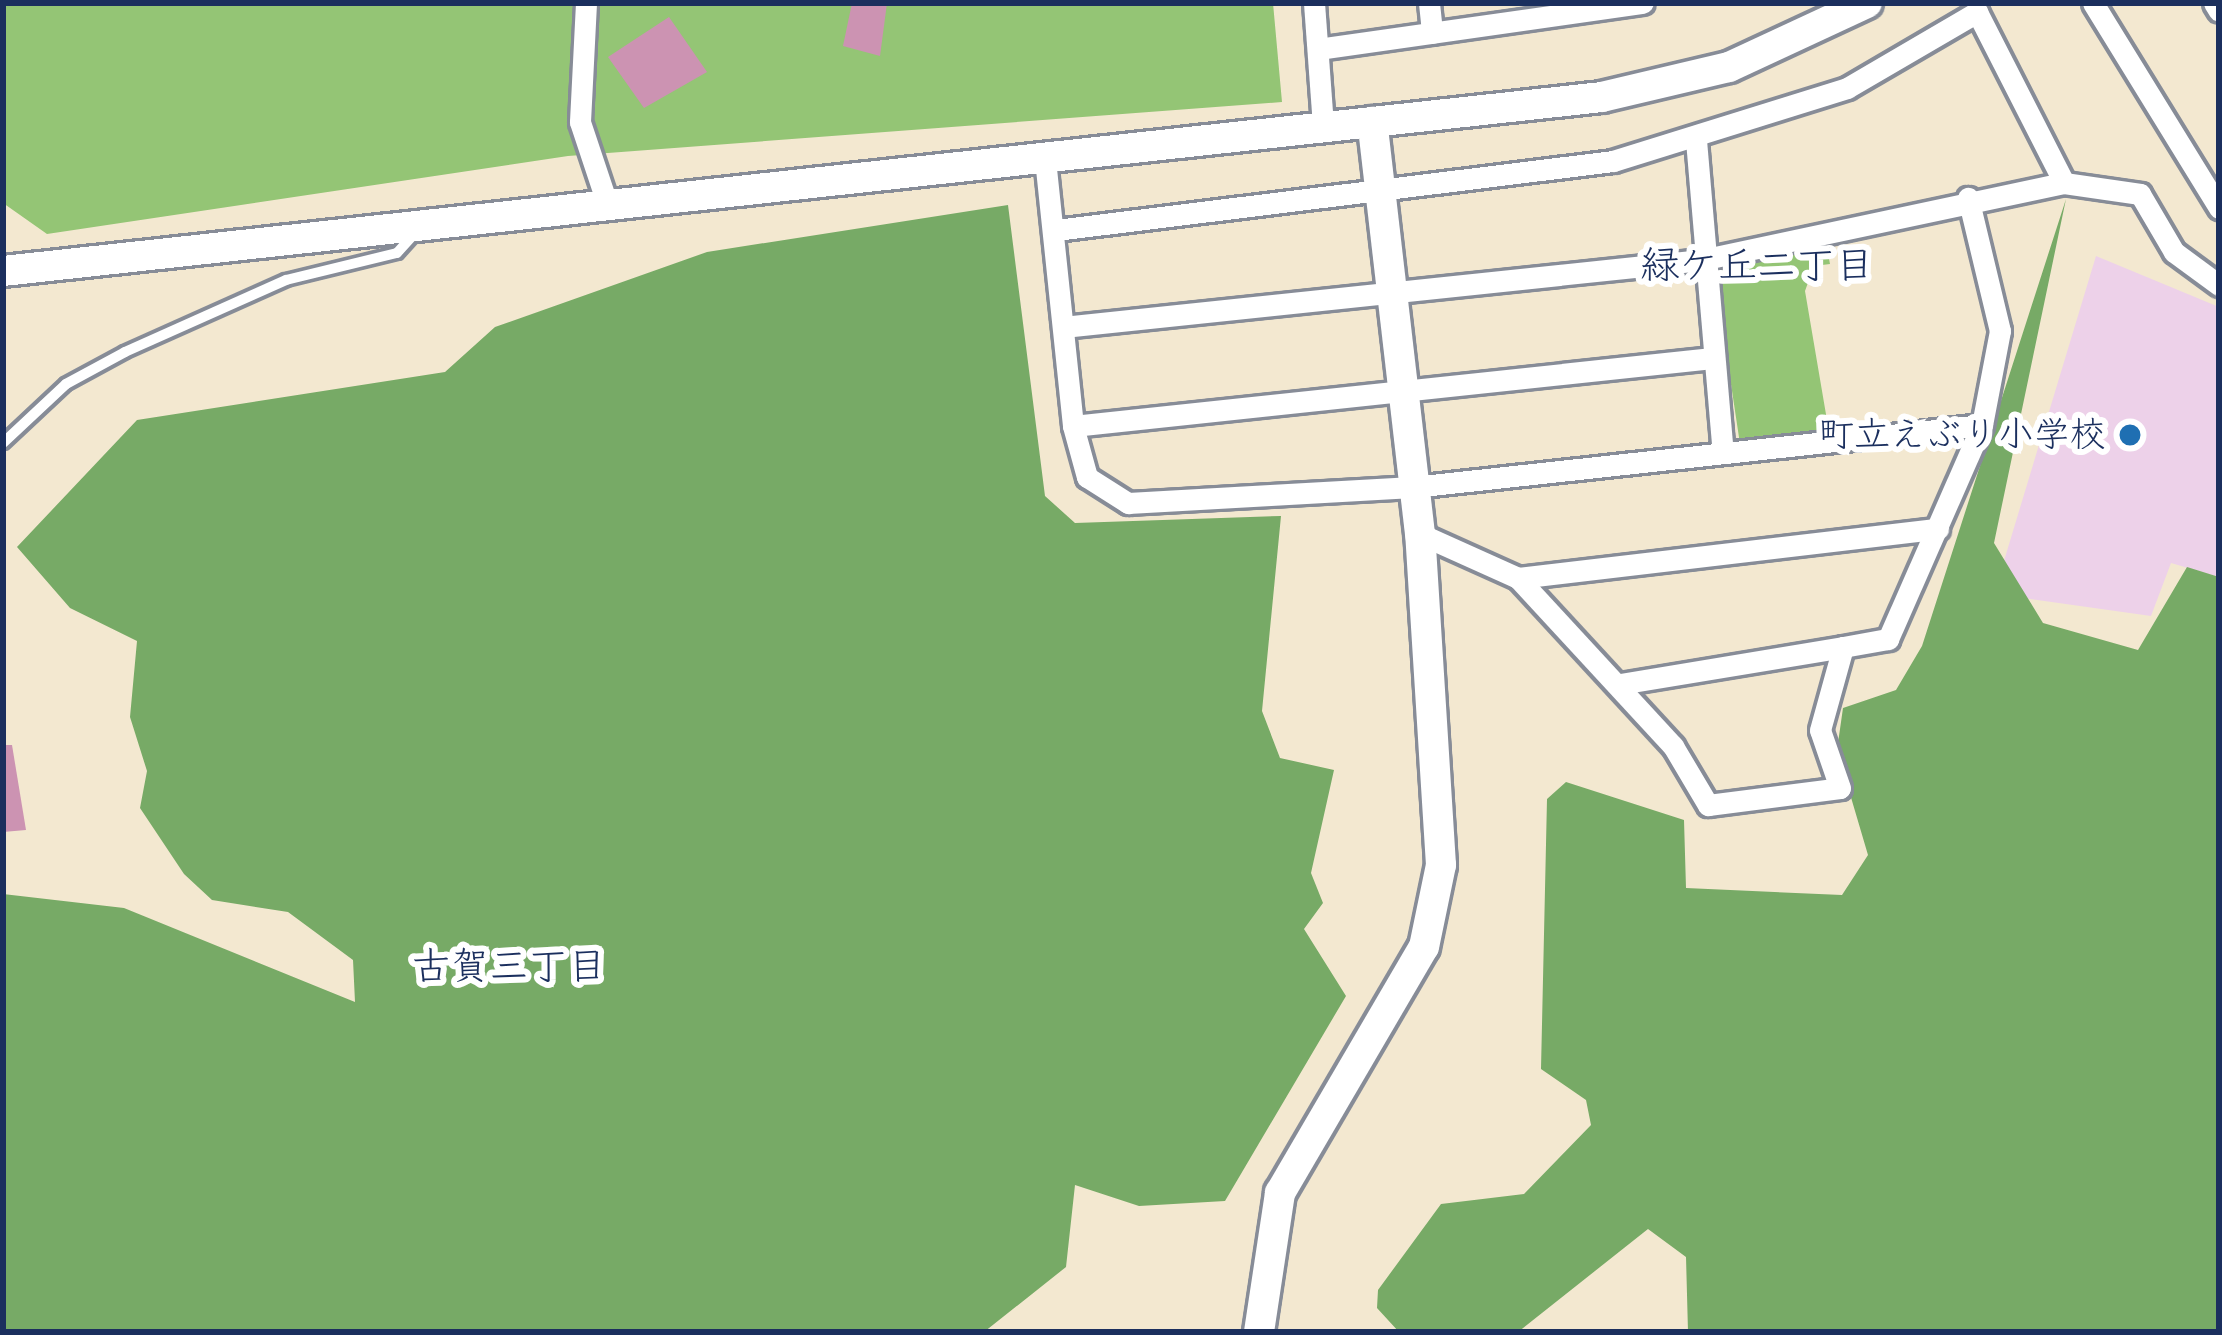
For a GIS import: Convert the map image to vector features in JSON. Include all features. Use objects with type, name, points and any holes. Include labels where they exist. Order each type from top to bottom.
[{"type":"street","points":[[586,3],[580,122],[607,202]]},
{"type":"street","points":[[1314,3],[1323,127]]},
{"type":"street","points":[[1429,3],[1432,33]]},
{"type":"street","points":[[1318,49],[1432,33],[1538,11],[1642,3]]},
{"type":"street","points":[[3,272],[1667,87],[1868,3]]},
{"type":"street","points":[[2093,3],[2219,208]]},
{"type":"street","points":[[2214,3],[2219,11]]},
{"type":"street","points":[[1056,230],[1381,194],[1696,140],[1847,88],[1986,8],[2064,183]]},
{"type":"street","points":[[1259,1332],[1264,1241],[1280,1193],[1424,947],[1435,904],[1442,823],[1420,534],[1372,122]]},
{"type":"street","points":[[1696,140],[1701,260],[1724,453]]},
{"type":"street","points":[[1045,158],[1073,426],[1087,477],[1128,503],[1413,487],[1982,425]]},
{"type":"street","points":[[1063,327],[1701,260],[1969,198],[2064,183],[2140,194],[2174,252],[2219,284]]},
{"type":"street","points":[[1620,684],[1888,639],[1982,425],[2000,331],[1969,198]]},
{"type":"street","points":[[1073,426],[1712,358]]},
{"type":"street","points":[[1518,578],[1938,529]]},
{"type":"street","points":[[1420,534],[1518,578],[1620,684],[1708,805],[1840,788],[1820,730],[1843,646]]},
{"type":"lane","points":[[3,443],[66,384],[124,352],[286,280],[397,253],[419,227],[444,224]]},
{"type":"shaded area","name":"町立えぶり小学校","points":[[2096,256],[2219,307],[2219,577],[2171,563],[2151,616],[1994,594]]},
{"type":"green space","points":[[3,3],[1273,3],[1282,102],[568,156],[47,234],[3,203]]},
{"type":"green space","points":[[2066,199],[1994,543],[2043,623],[2138,650],[2187,567],[2219,577],[2219,1332],[1688,1332],[1686,1257],[1648,1229],[1518,1332],[1399,1332],[1377,1308],[1378,1290],[1441,1204],[1524,1194],[1591,1125],[1586,1100],[1541,1069],[1547,799],[1566,782],[1684,820],[1686,888],[1842,895],[1868,855],[1837,750],[1843,708],[1896,690],[1922,646]]},
{"type":"green space","points":[[1008,205],[1045,496],[1075,523],[1281,516],[1262,711],[1280,758],[1334,770],[1311,873],[1323,903],[1304,929],[1346,996],[1225,1201],[1139,1206],[1075,1185],[1066,1267],[984,1332],[3,1332],[3,894],[124,908],[355,1002],[353,960],[288,912],[212,900],[184,874],[140,808],[147,771],[130,717],[137,641],[70,608],[17,547],[137,420],[445,372],[495,327],[707,252]]},
{"type":"green space","points":[[1826,243],[1830,264],[1814,266],[1805,291],[1829,432],[1740,444],[1715,278],[1724,263]]},
{"type":"building","points":[[852,3],[887,3],[880,56],[843,46]]},
{"type":"building","points":[[669,17],[707,72],[644,108],[608,57]]},
{"type":"building","points":[[3,745],[12,745],[26,830],[3,832]]},
{"type":"place","name":"町立えぶり小学校","points":[[2130,435]]},
{"type":"district","name":"緑ケ丘二丁目","points":[[1757,266]]},
{"type":"district","name":"古賀三丁目","points":[[509,967]]}]
